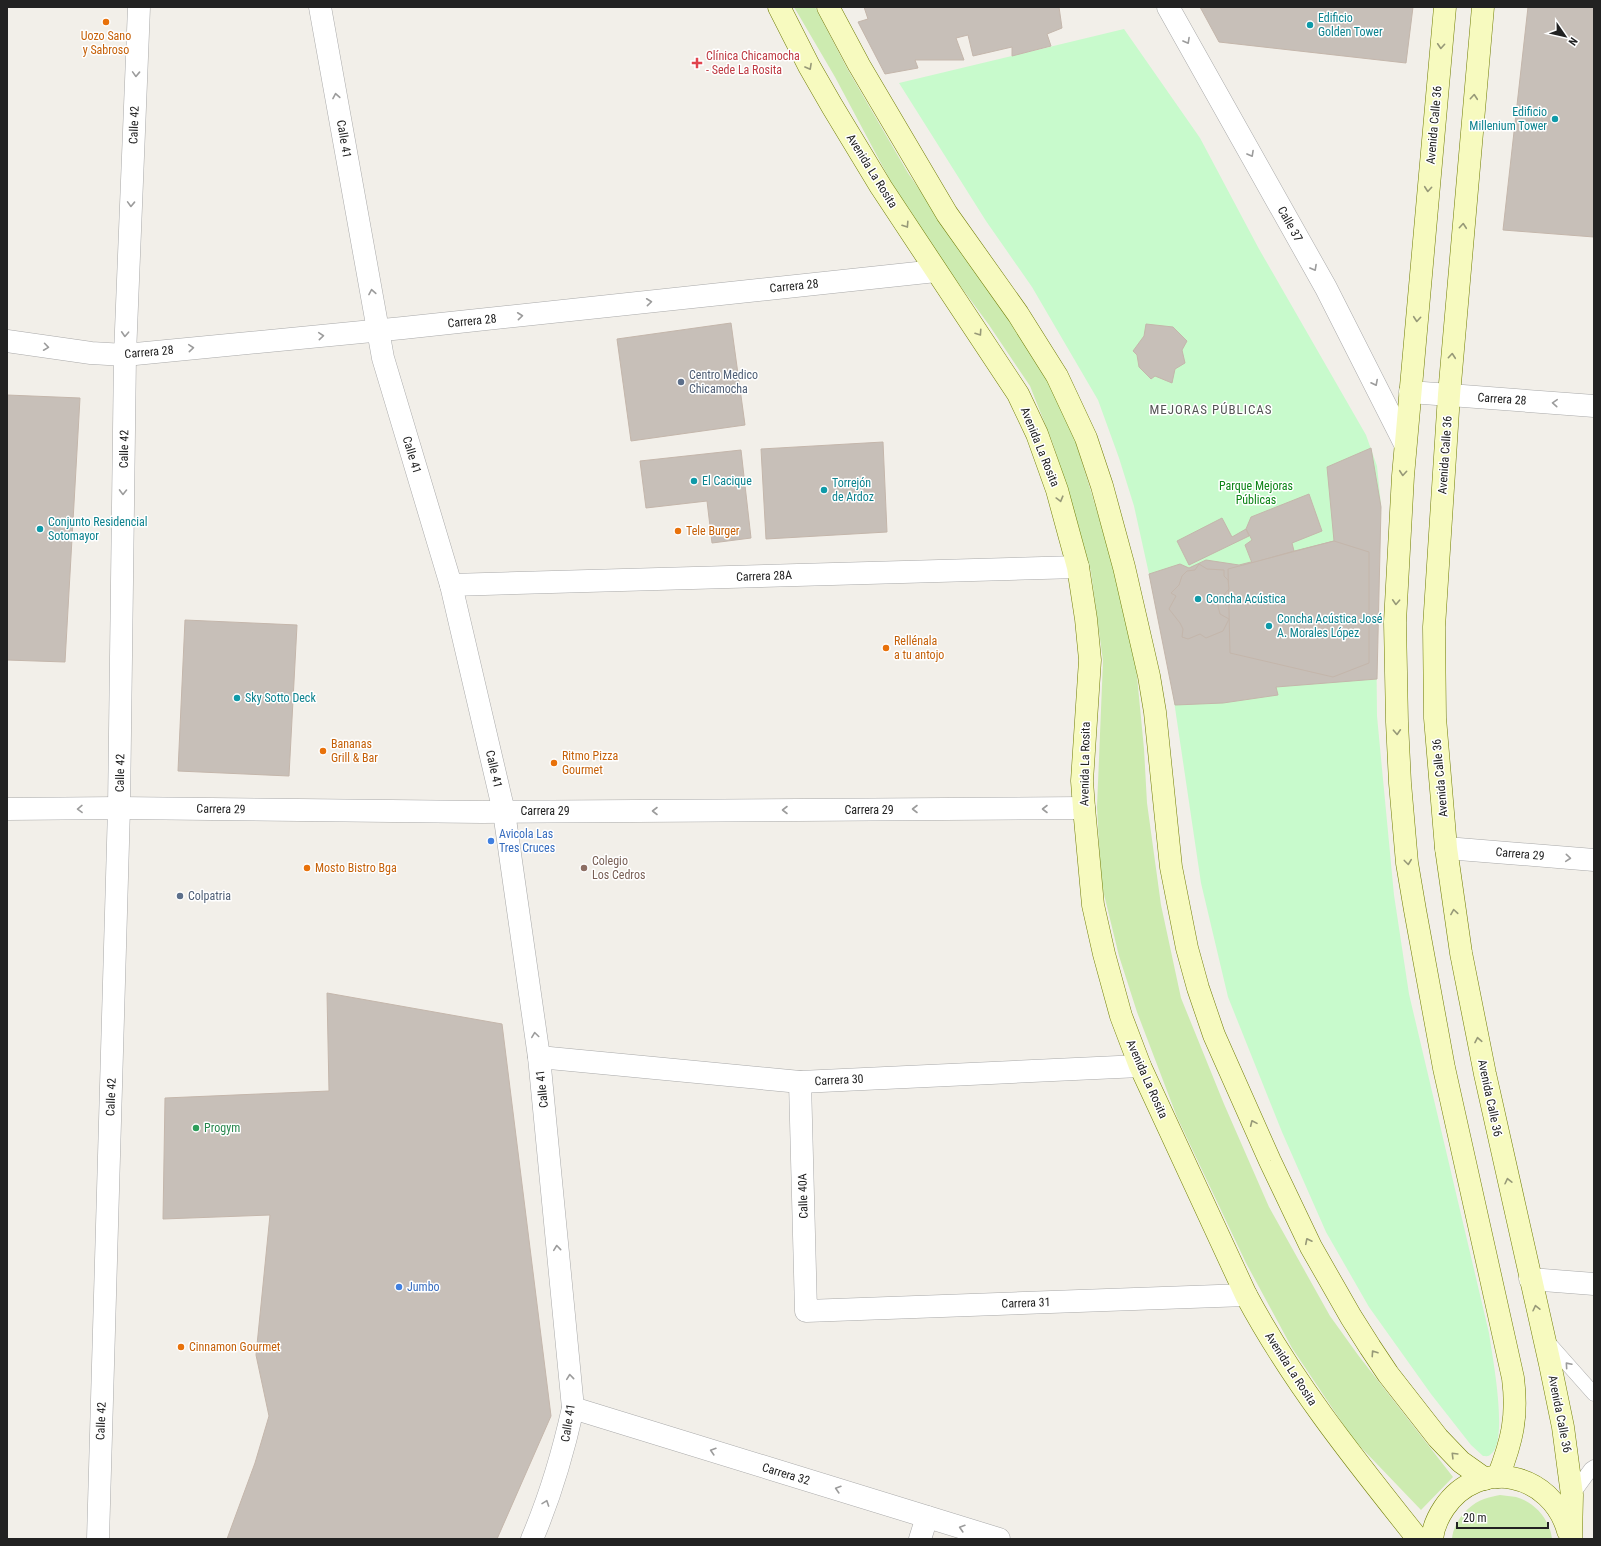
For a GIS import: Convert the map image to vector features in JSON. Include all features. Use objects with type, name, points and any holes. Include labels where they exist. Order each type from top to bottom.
[{"type":"main road","name":"Avenida La Rosita","points":[[779,7],[809,66],[832,106],[936,271],[1001,366],[1022,401],[1037,434],[1057,490],[1078,567],[1086,619],[1090,660],[1082,781],[1093,905],[1121,1016],[1140,1066],[1246,1295],[1263,1326],[1321,1415],[1418,1539]]},
{"type":"main road","points":[[828,7],[859,66],[947,214],[1018,314],[1054,370],[1086,438],[1102,486],[1124,567],[1149,676],[1155,712],[1171,866],[1187,948],[1198,988],[1214,1035],[1270,1161],[1311,1247],[1351,1317],[1388,1374],[1438,1438],[1461,1462],[1491,1478]]},
{"type":"main road","name":"Avenida Calle 36","points":[[1445,7],[1406,444],[1395,622],[1397,722],[1400,783],[1408,863],[1430,995],[1444,1068],[1514,1384],[1514,1425],[1510,1443],[1491,1478]]},
{"type":"main road","name":"Avenida Calle 36","points":[[1483,7],[1449,395],[1434,627],[1435,718],[1446,848],[1452,897],[1470,1003],[1563,1427],[1572,1495],[1571,1539]]},
{"type":"main road","points":[[1432,1539],[1438,1517],[1450,1500],[1466,1487],[1491,1478],[1514,1478],[1531,1483],[1545,1492],[1557,1504],[1565,1519],[1571,1539]]},
{"type":"street","name":"Calle 42","points":[[98,1539],[119,808],[125,355],[139,7]]},
{"type":"street","name":"Calle 41","points":[[320,7],[383,358],[451,585],[504,812],[539,1057],[573,1408],[566,1443],[554,1481],[532,1539]]},
{"type":"street","name":"Calle 37","points":[[1168,7],[1326,288],[1406,444]]},
{"type":"street","name":"Carrera 28","points":[[7,341],[91,353],[125,355],[379,331],[936,271]]},
{"type":"street","name":"Carrera 28","points":[[1410,392],[1594,406]]},
{"type":"street","name":"Carrera 28A","points":[[451,585],[1078,567]]},
{"type":"street","name":"Carrera 29","points":[[7,809],[119,808],[504,812],[1084,808]]},
{"type":"street","name":"Carrera 29","points":[[1446,848],[1594,860]]},
{"type":"street","name":"Carrera 30","points":[[539,1057],[800,1082],[1140,1066]]},
{"type":"street","name":"Calle 40A","points":[[800,1082],[806,1311]]},
{"type":"street","points":[[1530,1279],[1594,1284]]},
{"type":"street","name":"Carrera 31","points":[[806,1311],[1246,1295]]},
{"type":"street","name":"Carrera 32","points":[[573,1408],[999,1539]]},
{"type":"street","points":[[920,1539],[927,1517]]},
{"type":"lane","points":[[1543,1336],[1594,1394]]},
{"type":"lane","points":[[1572,1495],[1594,1467]]},
{"type":"green space","points":[[794,7],[815,7],[848,70],[908,173],[1051,381],[1076,443],[1115,571],[1136,666],[1144,749],[1147,803],[1161,905],[1181,998],[1224,1104],[1269,1207],[1330,1316],[1358,1355],[1453,1477],[1421,1510],[1353,1439],[1292,1348],[1246,1263],[1177,1117],[1137,1012],[1119,956],[1101,882],[1097,807],[1103,661],[1091,572],[1053,444],[1030,386],[989,325],[950,272],[891,182],[835,77]]},
{"type":"green space","name":"Parque Mejoras Públicas","points":[[1124,29],[1200,138],[1259,249],[1366,435],[1377,466],[1381,505],[1376,615],[1377,716],[1394,895],[1409,994],[1489,1333],[1498,1396],[1499,1432],[1496,1446],[1488,1456],[1483,1456],[1471,1445],[1431,1394],[1369,1307],[1326,1232],[1282,1132],[1228,997],[1201,883],[1170,674],[1149,574],[1134,506],[1119,458],[1098,400],[1032,287],[986,221],[899,83]]},
{"type":"green space","points":[[1500,1495],[1523,1499],[1535,1507],[1545,1519],[1551,1532],[1552,1539],[1452,1539],[1455,1526],[1468,1509],[1478,1501]]},
{"type":"building","points":[[864,7],[1059,7],[1062,28],[1047,34],[1051,46],[1012,56],[1012,47],[973,56],[968,35],[956,38],[964,60],[915,60],[918,68],[885,74],[858,22],[868,19]]},
{"type":"building","name":"Edificio Golden Tower","points":[[1200,7],[1413,7],[1406,63],[1219,42]]},
{"type":"building","name":"Edificio Millenium Tower","points":[[1528,7],[1594,7],[1594,237],[1503,230]]},
{"type":"building","name":"Centro Medico Chicamocha","points":[[731,323],[745,425],[631,441],[617,339]]},
{"type":"building","points":[[1146,324],[1173,327],[1187,341],[1182,350],[1185,363],[1175,369],[1172,383],[1155,376],[1151,379],[1139,367],[1137,355],[1133,351],[1144,336]]},
{"type":"building","name":"Conjunto Residencial Sotomayor","points":[[7,395],[80,398],[65,662],[7,660]]},
{"type":"building","name":"Torrejón de Ardoz","points":[[883,442],[887,532],[766,539],[761,449]]},
{"type":"building","name":"Concha Acústica José A. Morales López","points":[[1371,448],[1381,507],[1377,679],[1276,687],[1278,695],[1223,703],[1175,705],[1149,574],[1180,564],[1189,568],[1206,560],[1239,565],[1334,541],[1327,467]]},
{"type":"building","name":"El Cacique","points":[[741,450],[751,538],[712,543],[707,501],[646,508],[640,461]]},
{"type":"building","points":[[1309,494],[1322,531],[1292,543],[1294,551],[1252,563],[1245,545],[1252,540],[1246,529],[1251,517]]},
{"type":"building","points":[[1222,518],[1232,537],[1246,529],[1249,536],[1189,565],[1177,541]]},
{"type":"building","points":[[1334,541],[1369,552],[1369,663],[1333,677],[1230,653],[1228,569]]},
{"type":"building","name":"Concha Acústica","points":[[1199,564],[1207,569],[1224,570],[1224,576],[1228,580],[1229,589],[1222,597],[1218,606],[1220,614],[1229,619],[1223,631],[1206,638],[1200,634],[1188,639],[1182,637],[1183,629],[1169,609],[1176,596],[1171,593],[1179,585],[1182,576],[1187,571],[1195,570]]},
{"type":"building","name":"Sky Sotto Deck","points":[[185,620],[297,625],[289,776],[178,771]]},
{"type":"building","name":"Jumbo","points":[[327,993],[502,1024],[551,1416],[497,1539],[227,1539],[255,1463],[269,1416],[256,1355],[270,1215],[163,1219],[165,1098],[329,1091]]},
{"type":"place","name":"Uozo Sano y Sabroso","points":[[106,22]]},
{"type":"place","name":"Edificio Golden Tower","points":[[1310,25]]},
{"type":"place","name":"Clínica Chicamocha - Sede La Rosita","points":[[697,63]]},
{"type":"place","name":"Edificio Millenium Tower","points":[[1555,119]]},
{"type":"place","name":"Centro Medico Chicamocha","points":[[681,382]]},
{"type":"place","name":"El Cacique","points":[[694,481]]},
{"type":"place","name":"Torrejón de Ardoz","points":[[824,490]]},
{"type":"place","name":"Conjunto Residencial Sotomayor","points":[[40,529]]},
{"type":"place","name":"Tele Burger","points":[[678,531]]},
{"type":"place","name":"Concha Acústica","points":[[1198,599]]},
{"type":"place","name":"Concha Acústica José A. Morales López","points":[[1269,626]]},
{"type":"place","name":"Rellénala a tu antojo","points":[[886,648]]},
{"type":"place","name":"Sky Sotto Deck","points":[[237,698]]},
{"type":"place","name":"Bananas Grill & Bar","points":[[323,751]]},
{"type":"place","name":"Ritmo Pizza Gourmet","points":[[554,763]]},
{"type":"place","name":"Avicola Las Tres Cruces","points":[[491,841]]},
{"type":"place","name":"Mosto Bistro Bga","points":[[307,868]]},
{"type":"place","name":"Colegio Los Cedros","points":[[584,868]]},
{"type":"place","name":"Colpatria","points":[[180,896]]},
{"type":"place","name":"Progym","points":[[196,1128]]},
{"type":"place","name":"Jumbo","points":[[399,1287]]},
{"type":"place","name":"Cinnamon Gourmet","points":[[181,1347]]},
{"type":"district","name":"MEJORAS PÚBLICAS","points":[[1211,409]]}]
